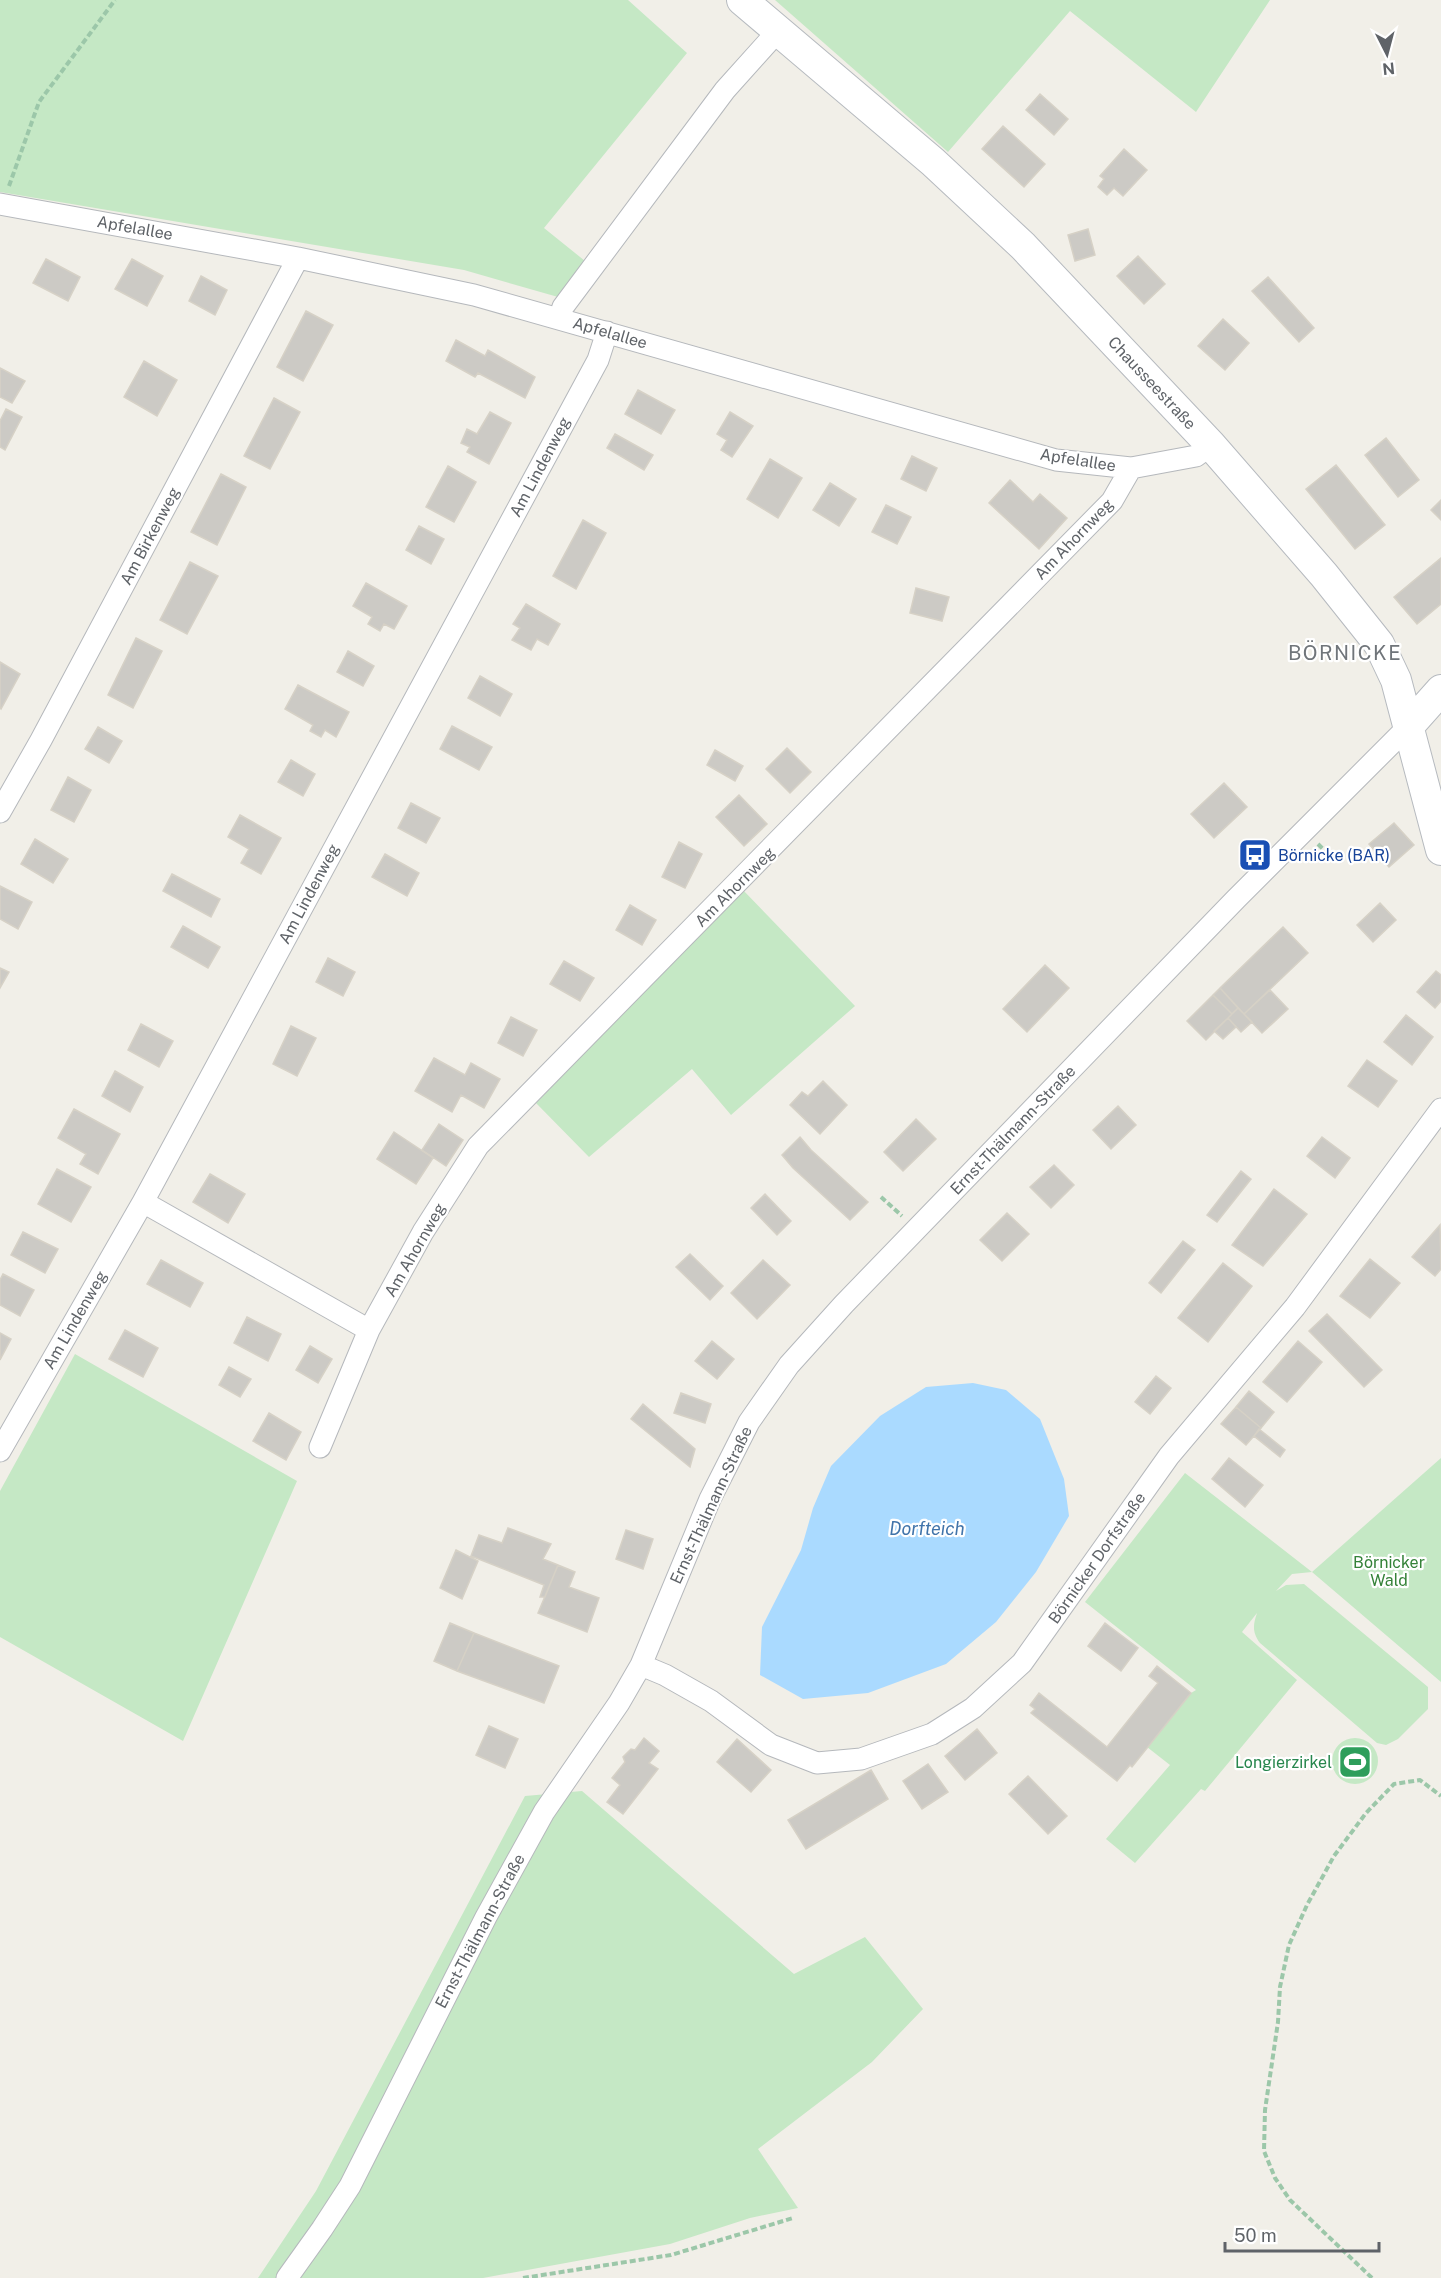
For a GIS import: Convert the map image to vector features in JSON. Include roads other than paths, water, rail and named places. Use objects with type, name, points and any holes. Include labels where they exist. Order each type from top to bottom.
[{"type":"main road","name":"Chausseestraße","points":[[742,0],[933,162],[1023,246],[1211,445],[1301,548],[1379,644],[1396,680],[1441,850]]},
{"type":"main road","name":"Ernst-Thälmann-Straße","points":[[1408,727],[1441,690]]},
{"type":"street","points":[[559,318],[563,307],[725,90],[778,31]]},
{"type":"street","name":"Apfelallee","points":[[1,205],[298,258],[474,295],[1056,460],[1131,468],[1196,456],[1211,445]]},
{"type":"street","name":"Am Birkenweg","points":[[0,812],[41,740],[298,258]]},
{"type":"street","name":"Am Lindenweg","points":[[0,1451],[143,1202],[592,370],[607,332]]},
{"type":"street","name":"Am Ahornweg","points":[[320,1447],[369,1329],[423,1232],[478,1146],[1112,501],[1131,468]]},
{"type":"street","name":"Ernst-Thälmann-Straße","points":[[287,2278],[350,2186],[486,1917],[544,1812],[619,1703],[640,1665],[710,1499],[749,1422],[789,1365],[844,1304],[1236,899],[1408,727]]},
{"type":"street","name":"Börnicker Dorfstraße","points":[[640,1665],[711,1701],[771,1744],[818,1764],[861,1759],[932,1734],[973,1708],[1023,1663],[1169,1456],[1295,1307],[1441,1109]]},
{"type":"street","points":[[143,1202],[369,1329]]},
{"type":"water","name":"Dorfteich","points":[[973,1383],[1006,1390],[1040,1419],[1064,1479],[1069,1516],[1036,1572],[996,1622],[946,1664],[868,1693],[803,1699],[760,1675],[762,1627],[801,1550],[813,1508],[831,1466],[880,1416],[926,1387]]},
{"type":"place","name":"Börnicke (BAR)","points":[[1255,855]]},
{"type":"place","name":"Longierzirkel","points":[[1355,1762]]},
{"type":"district","name":"BÖRNICKE","points":[[1345,653]]},
{"type":"park label","name":"Börnicker Wald","points":[[1389,1571]]}]
